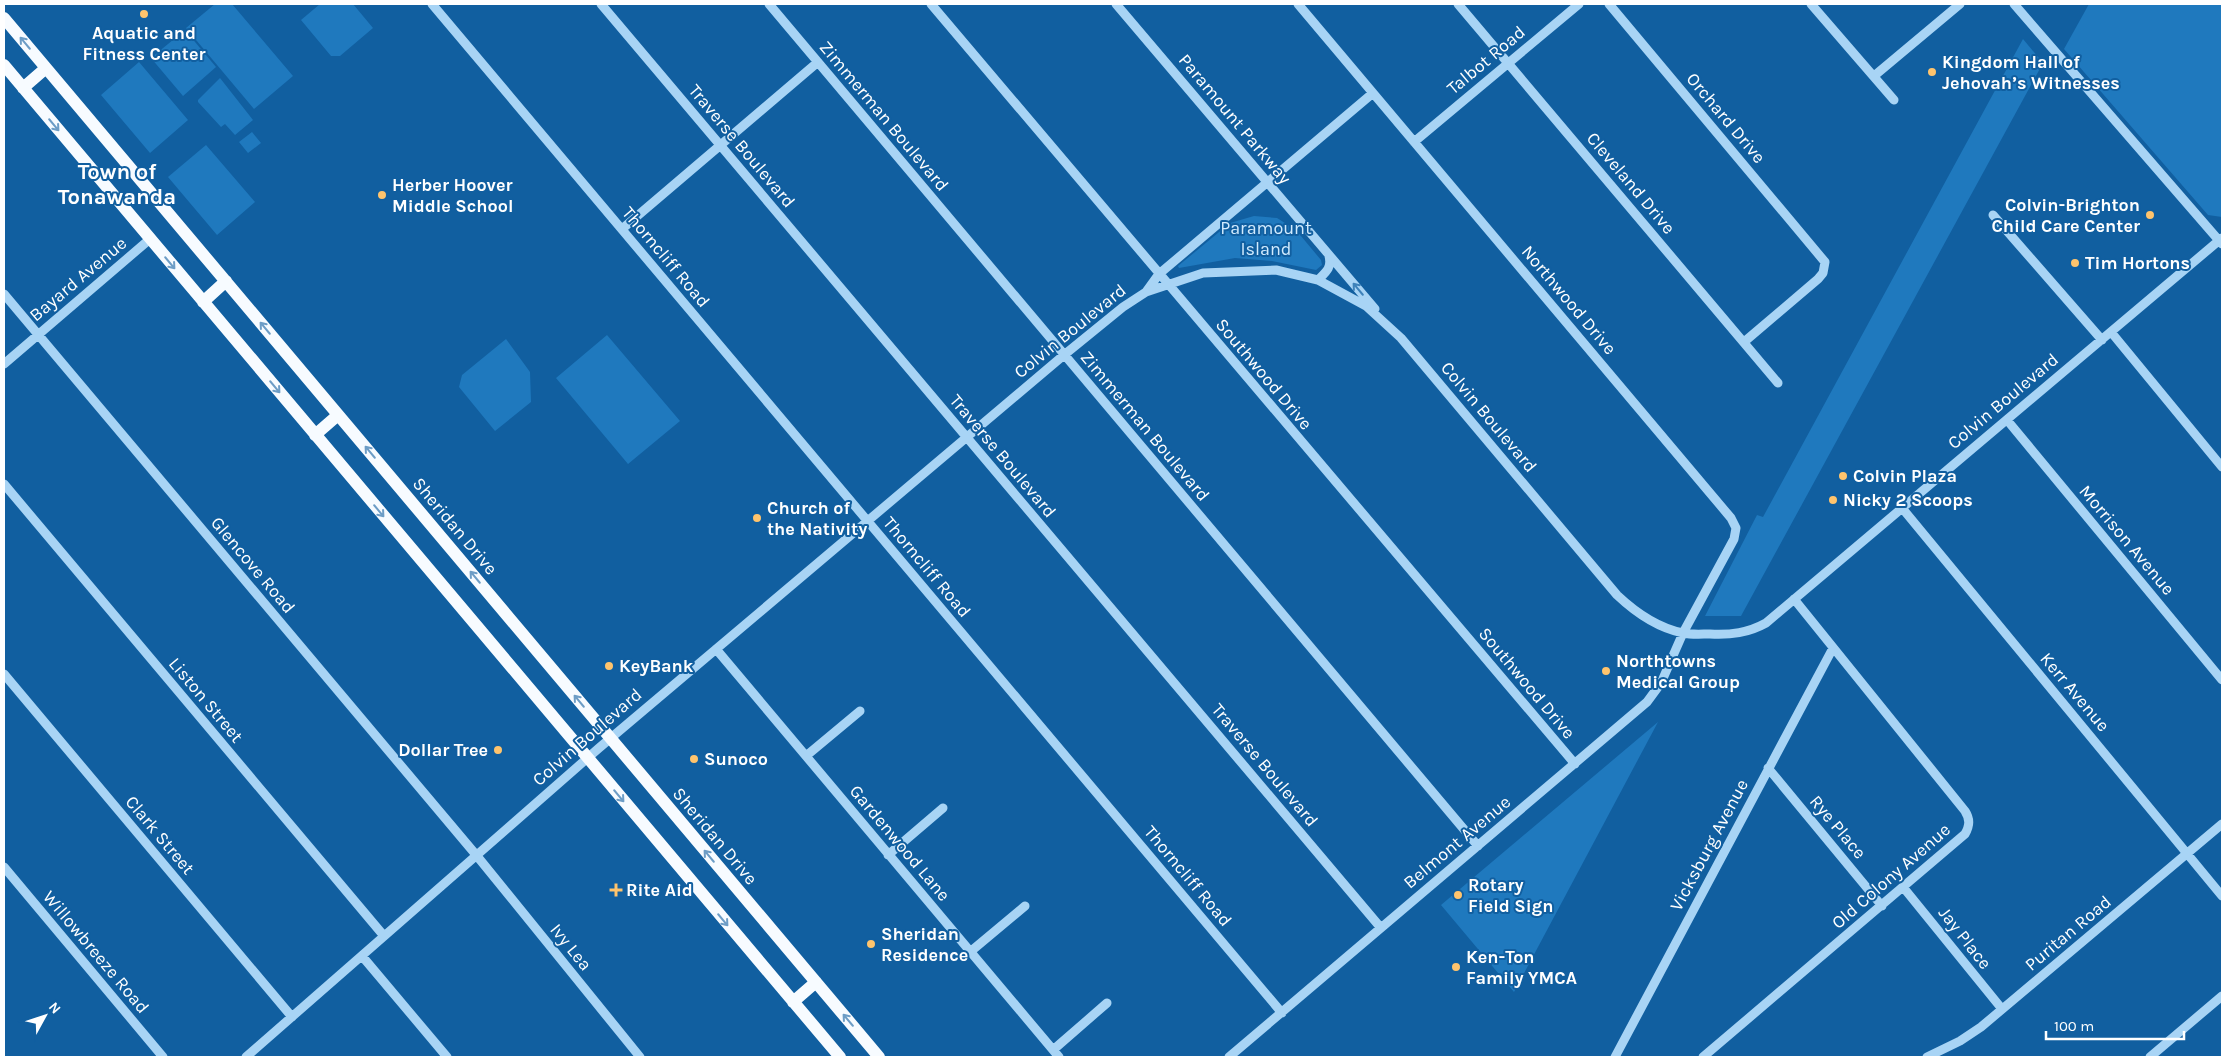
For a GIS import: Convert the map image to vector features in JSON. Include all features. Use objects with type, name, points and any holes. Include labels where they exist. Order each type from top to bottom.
[{"type":"main road","name":"Sheridan Drive","points":[[4,18],[879,1057]]},
{"type":"main road","points":[[4,65],[840,1057]]},
{"type":"main road","points":[[23,88],[46,68]]},
{"type":"main road","points":[[203,302],[226,281]]},
{"type":"main road","points":[[315,434],[338,415]]},
{"type":"main road","points":[[792,1002],[816,982]]},
{"type":"street","name":"Thorncliff Road","points":[[432,4],[1282,1013]]},
{"type":"street","name":"Traverse Boulevard","points":[[602,4],[1381,928]]},
{"type":"street","name":"Zimmerman Boulevard","points":[[769,4],[1478,846]]},
{"type":"street","name":"Southwood Drive","points":[[930,4],[1575,764]]},
{"type":"street","name":"Paramount Parkway","points":[[1116,4],[1386,323]]},
{"type":"street","name":"Northwood Drive","points":[[1298,4],[1736,525],[1734,538],[1683,633]]},
{"type":"street","name":"Cleveland Drive","points":[[1458,4],[1778,383]]},
{"type":"street","name":"Talbot Road","points":[[1414,142],[1579,4]]},
{"type":"street","name":"Orchard Drive","points":[[1609,4],[1825,262],[1822,273],[1744,342]]},
{"type":"street","points":[[1811,4],[1894,100]]},
{"type":"street","points":[[1874,76],[1960,4]]},
{"type":"street","points":[[2014,4],[2221,241]]},
{"type":"street","points":[[622,229],[818,62]]},
{"type":"street","points":[[1146,292],[1159,274],[1373,93]]},
{"type":"street","points":[[1993,215],[2102,340]]},
{"type":"street","name":"Bayard Avenue","points":[[4,364],[150,239]]},
{"type":"street","name":"Colvin Boulevard","points":[[251,1055],[292,1016],[587,758],[1064,355],[1123,307],[1146,292],[1203,273],[1276,270],[1318,280],[1366,306],[1401,338],[1627,605],[1648,619],[1683,633],[1727,635],[1747,632],[1766,623],[2221,241]]},
{"type":"street","points":[[1318,280],[1328,271],[1331,263],[1329,255]]},
{"type":"street","name":"Glencove Road","points":[[4,294],[477,856]]},
{"type":"street","points":[[2111,332],[2222,467]]},
{"type":"street","name":"Morrison Avenue","points":[[2007,420],[2222,680]]},
{"type":"street","name":"Liston Street","points":[[4,484],[384,936]]},
{"type":"street","name":"Kerr Avenue","points":[[1902,508],[2222,896]]},
{"type":"street","name":"Old Colony Avenue","points":[[1703,1057],[1966,834],[1968,828],[1968,816],[1794,599]]},
{"type":"street","name":"Belmont Avenue","points":[[1229,1057],[1638,711],[1655,693],[1669,668],[1683,633]]},
{"type":"street","name":"Vicksburg Avenue","points":[[1615,1057],[1833,648]]},
{"type":"street","name":"Gardenwood Lane","points":[[716,649],[1056,1054]]},
{"type":"street","name":"Clark Street","points":[[4,674],[292,1016]]},
{"type":"street","points":[[806,756],[860,711]]},
{"type":"street","name":"Rye Place","points":[[1768,768],[1882,906]]},
{"type":"street","points":[[888,855],[943,808]]},
{"type":"street","name":"Puritan Road","points":[[1928,1057],[1960,1041],[2002,1010],[2222,824]]},
{"type":"street","name":"Ivy Lea","points":[[477,856],[640,1057]]},
{"type":"street","name":"Willowbreeze Road","points":[[4,867],[163,1057]]},
{"type":"street","name":"Jay Place","points":[[1903,888],[2002,1010]]},
{"type":"street","points":[[970,952],[1025,906]]},
{"type":"street","points":[[362,956],[448,1057]]},
{"type":"street","points":[[2150,1057],[2222,996]]},
{"type":"street","points":[[1056,1054],[1107,1003]]},
{"type":"green space","points":[[215,4],[232,4],[293,76],[254,109],[186,28]]},
{"type":"green space","points":[[320,4],[353,4],[373,28],[340,56],[331,56],[301,20]]},
{"type":"green space","points":[[2089,4],[2222,4],[2222,217],[2208,215],[2064,49]]},
{"type":"green space","points":[[185,30],[216,67],[183,96],[151,58]]},
{"type":"green space","points":[[2023,39],[2043,63],[1741,616],[1705,616],[1757,515],[1763,517]]},
{"type":"green space","points":[[139,62],[188,120],[150,153],[101,95]]},
{"type":"green space","points":[[220,78],[253,120],[235,135],[225,124],[221,127],[198,102]]},
{"type":"green space","points":[[252,132],[261,143],[248,153],[239,142]]},
{"type":"green space","points":[[206,145],[255,202],[217,235],[168,177]]},
{"type":"green space","name":"Paramount Island","points":[[1254,216],[1277,218],[1296,230],[1321,260],[1322,265],[1316,270],[1272,261],[1235,258],[1179,268],[1178,266],[1230,223]]},
{"type":"green space","points":[[607,335],[680,421],[628,464],[556,378]]},
{"type":"green space","points":[[506,339],[530,372],[531,402],[495,431],[459,387],[462,375]]},
{"type":"green space","points":[[1658,722],[1514,992],[1441,905]]},
{"type":"place","name":"Aquatic and Fitness Center","points":[[144,14]]},
{"type":"place","name":"Kingdom Hall of Jehovah’s Witnesses","points":[[1932,72]]},
{"type":"place","name":"Herber Hoover Middle School","points":[[382,195]]},
{"type":"place","name":"Colvin-Brighton Child Care Center","points":[[2150,215]]},
{"type":"place","name":"Tim Hortons","points":[[2075,263]]},
{"type":"place","name":"Colvin Plaza","points":[[1843,476]]},
{"type":"place","name":"Nicky 2 Scoops","points":[[1833,500]]},
{"type":"place","name":"Church of the Nativity","points":[[757,518]]},
{"type":"place","name":"KeyBank","points":[[609,666]]},
{"type":"place","name":"Northtowns Medical Group","points":[[1606,671]]},
{"type":"place","name":"Dollar Tree","points":[[498,750]]},
{"type":"place","name":"Sunoco","points":[[694,759]]},
{"type":"place","name":"Rite Aid","points":[[616,890]]},
{"type":"place","name":"Rotary Field Sign","points":[[1458,895]]},
{"type":"place","name":"Sheridan Residence","points":[[871,944]]},
{"type":"place","name":"Ken-Ton Family YMCA","points":[[1456,967]]},
{"type":"district","name":"Town of Tonawanda","points":[[117,184]]}]
